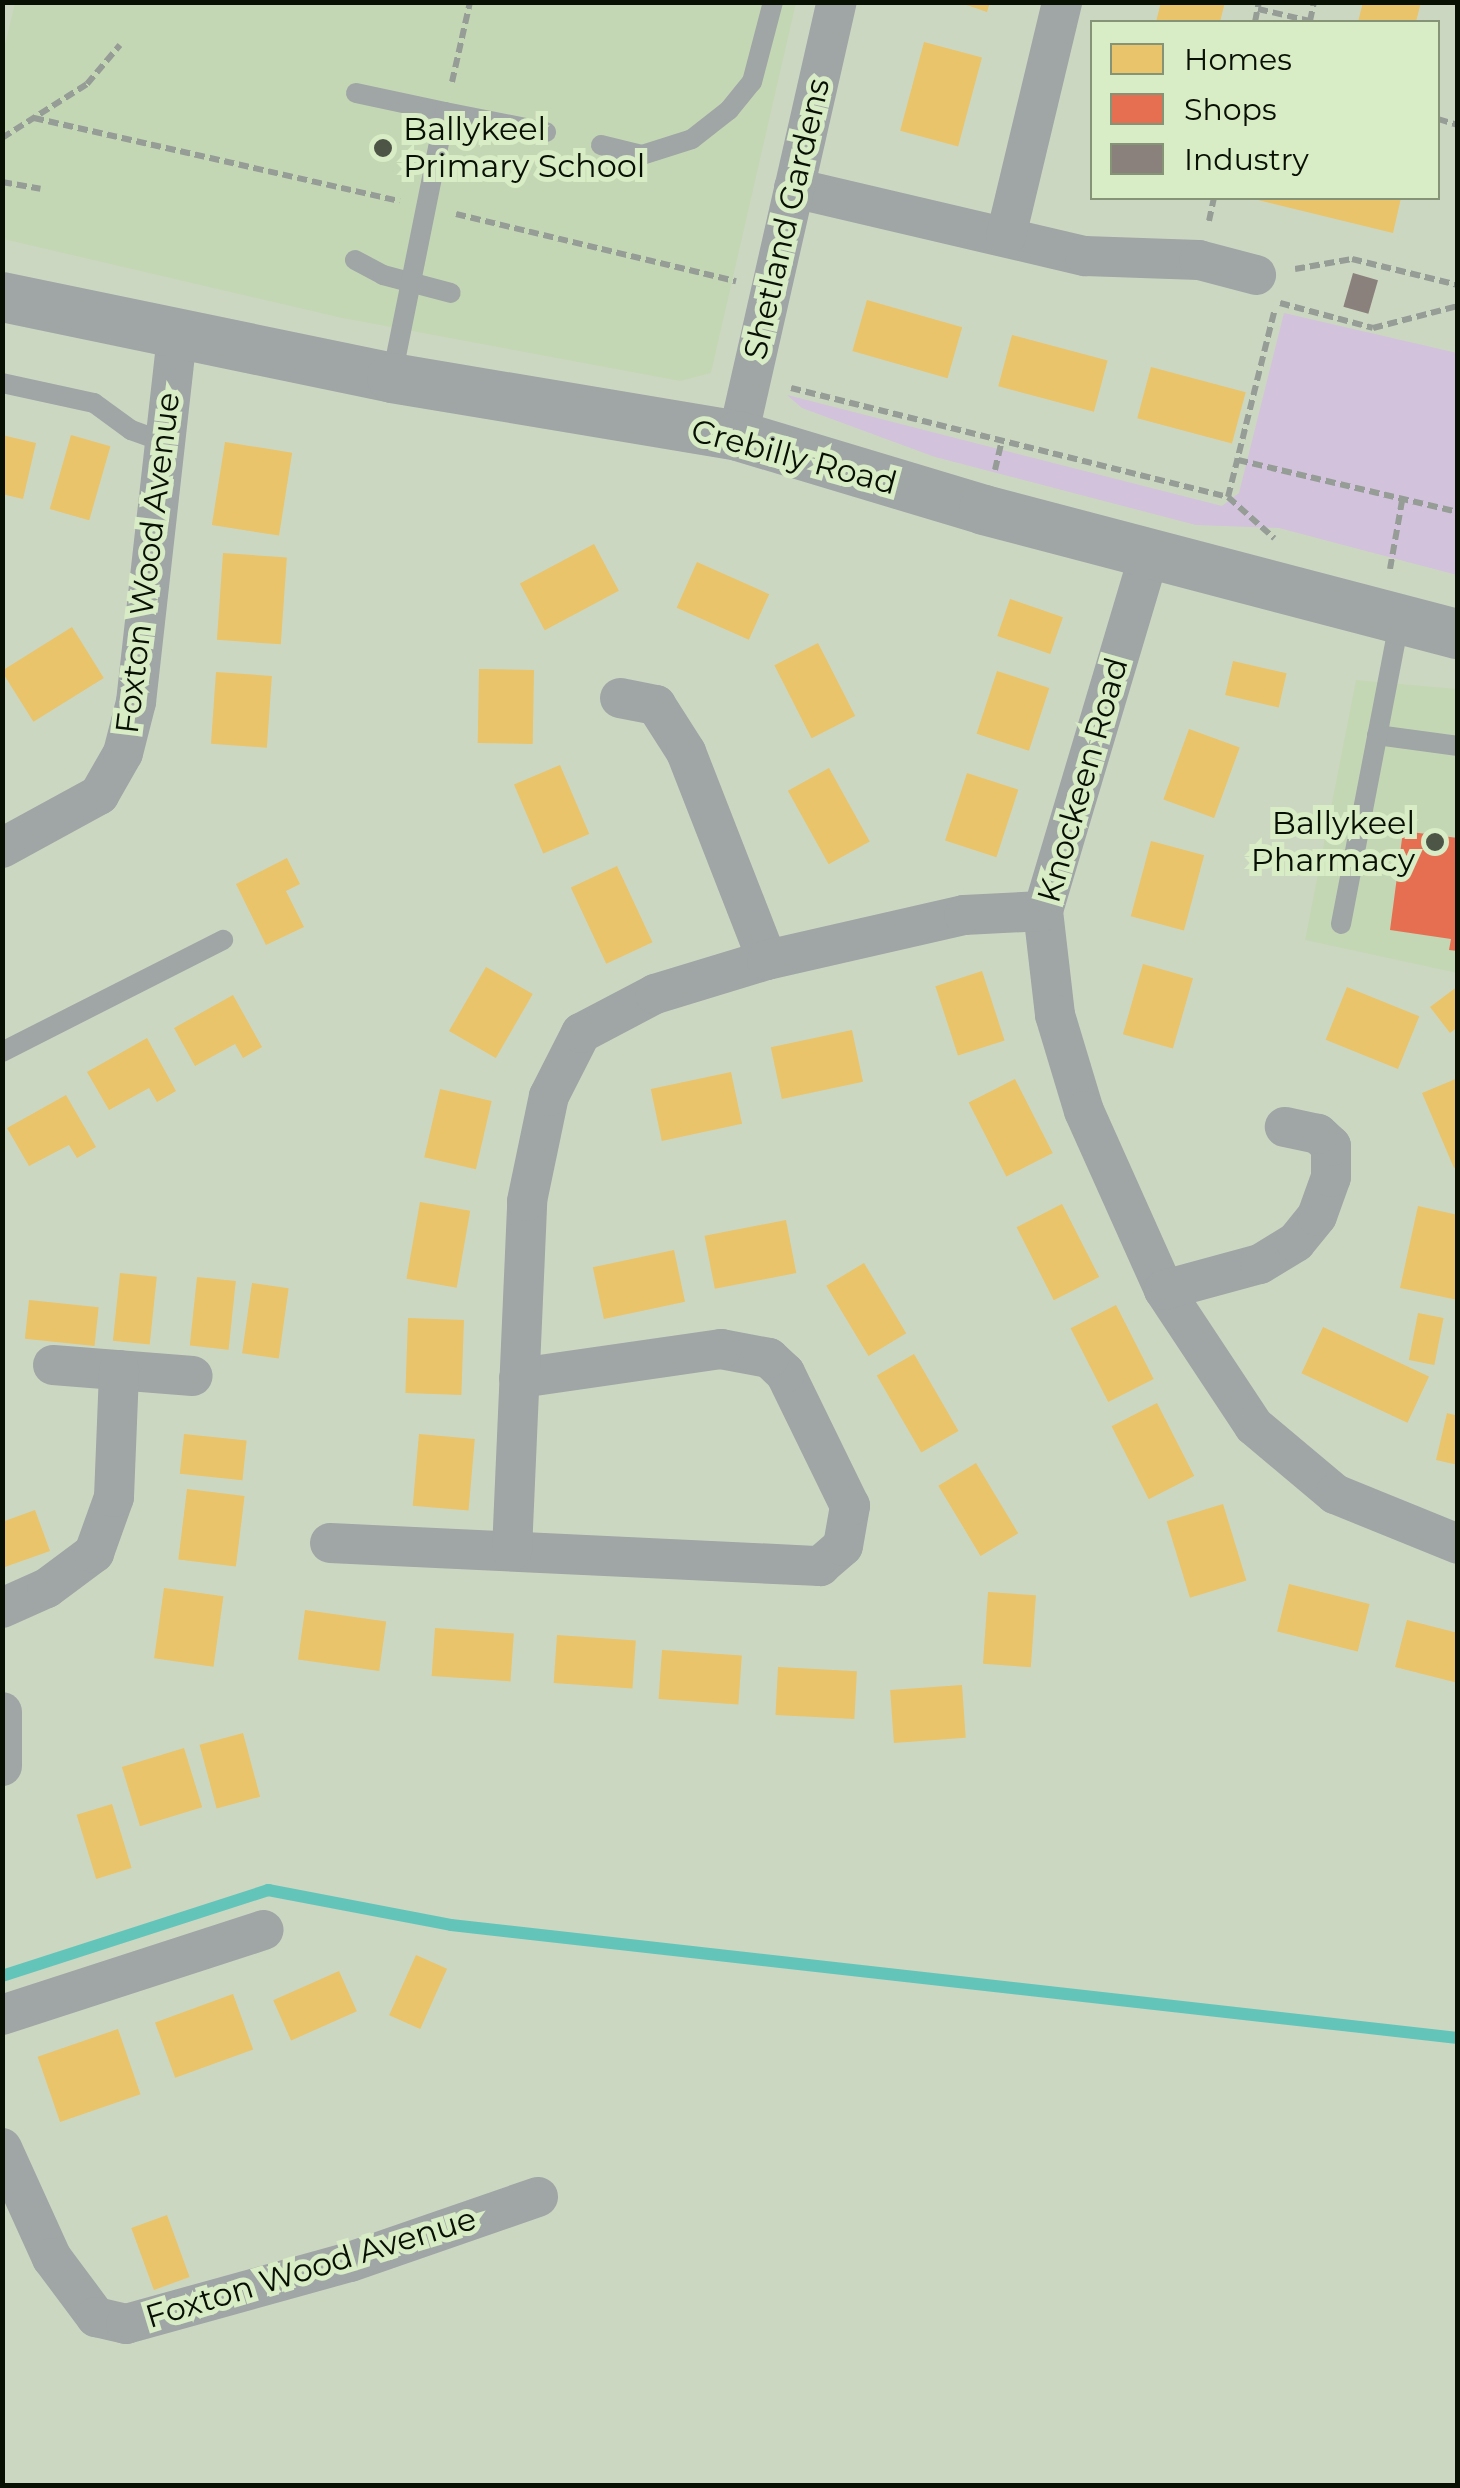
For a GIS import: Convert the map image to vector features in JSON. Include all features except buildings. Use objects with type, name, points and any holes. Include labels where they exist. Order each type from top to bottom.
[{"type":"street","name":"Shetland Gardens","points":[[738,436],[837,2]]},
{"type":"street","points":[[1006,236],[1062,2]]},
{"type":"street","points":[[794,188],[1086,256],[1200,260],[1266,289]]},
{"type":"street","name":"Crebilly Road","points":[[2,298],[392,378],[738,436],[984,510],[1283,589],[1402,600],[1458,634]]},
{"type":"street","name":"Foxton Wood Avenue","points":[[2,848],[99,795],[123,754],[136,702],[177,335]]},
{"type":"street","name":"Knockeen Road","points":[[1150,552],[1043,911],[1056,1015],[1084,1111],[1164,1290],[1254,1426],[1292,1464],[1376,1515],[1458,1544]]},
{"type":"street","points":[[620,698],[656,706],[686,752],[767,960]]},
{"type":"street","points":[[512,1551],[534,1146],[572,1047],[615,1010],[767,960],[964,915],[1043,911]]},
{"type":"street","points":[[1164,1290],[1260,1264],[1296,1242],[1317,1216],[1331,1177],[1331,1146],[1318,1134],[1285,1127]]},
{"type":"street","points":[[330,1542],[820,1566],[830,1562],[850,1528],[850,1506],[785,1373],[769,1358],[721,1349],[519,1378]]},
{"type":"street","points":[[53,1365],[194,1376]]},
{"type":"street","points":[[2,1608],[47,1588],[94,1553],[114,1497],[119,1370]]},
{"type":"street","points":[[2,1766],[3,1717]]},
{"type":"street","points":[[2,2015],[264,1930]]},
{"type":"street","name":"Foxton Wood Avenue","points":[[2,2148],[52,2258],[96,2316],[126,2324],[350,2262],[538,2197]]},
{"type":"lane","points":[[601,145],[642,155],[692,139],[729,110],[752,82],[773,2]]},
{"type":"lane","points":[[356,93],[546,132]]},
{"type":"lane","points":[[392,378],[445,112]]},
{"type":"lane","points":[[355,260],[452,293]]},
{"type":"lane","points":[[2,383],[94,403],[131,430],[164,442]]},
{"type":"lane","points":[[1341,924],[1402,600]]},
{"type":"lane","points":[[1377,735],[1458,746]]},
{"type":"lane","points":[[2,1052],[223,940]]},
{"type":"path","points":[[445,112],[470,2]]},
{"type":"path","points":[[1259,6],[1304,20]]},
{"type":"path","points":[[2,138],[87,84],[120,45]]},
{"type":"path","points":[[2,182],[40,189]]},
{"type":"path","points":[[1266,289],[1352,259],[1458,284]]},
{"type":"path","points":[[1228,497],[1238,460],[1266,289]]},
{"type":"path","points":[[1266,289],[1373,328],[1458,306]]},
{"type":"path","points":[[751,378],[1228,497],[1276,540],[1283,589]]},
{"type":"path","points":[[1238,460],[1458,512]]},
{"type":"path","points":[[1402,501],[1390,570],[1402,600]]},
{"type":"shaded area","name":"Ballykeel Primary School","points":[[15,3],[796,3],[711,373],[680,381],[342,318],[3,239],[2,57]]},
{"type":"shaded area","points":[[1284,313],[1457,353],[1457,575],[1279,528],[1196,525],[935,457],[802,408],[787,395],[1222,506],[1239,493]]},
{"type":"shaded area","points":[[1356,680],[1457,689],[1457,973],[1305,940]]},
{"type":"waterway","points":[[2,1976],[268,1890],[451,1925],[1458,2038]]},
{"type":"place","name":"Ballykeel Primary School","points":[[383,148]]},
{"type":"place","name":"Ballykeel Pharmacy","points":[[1435,842]]}]
